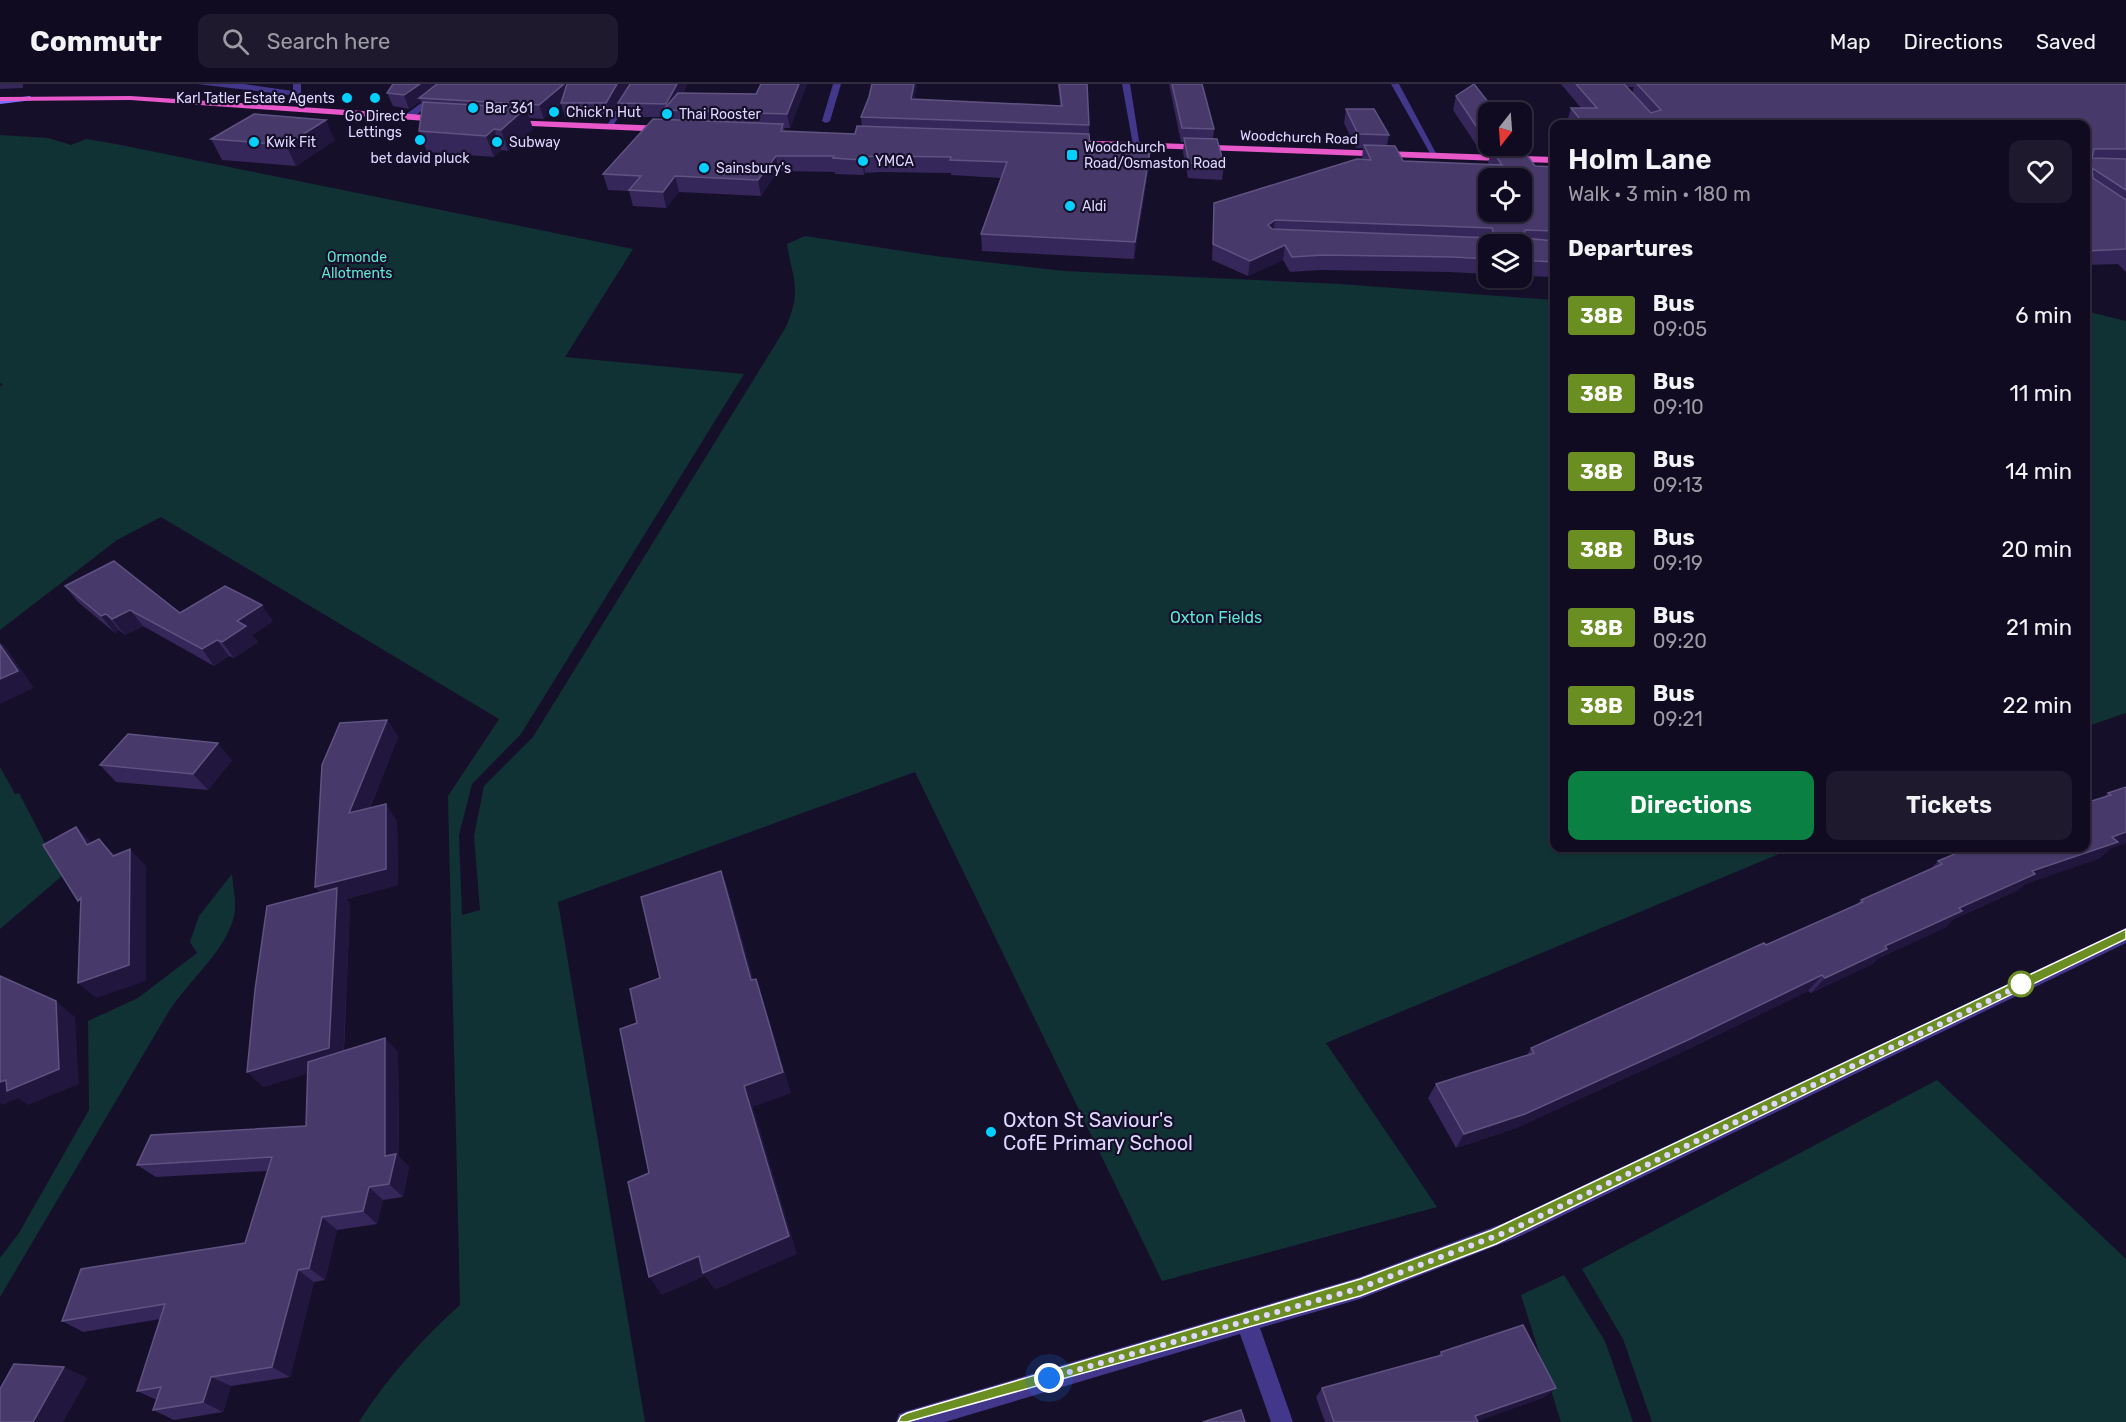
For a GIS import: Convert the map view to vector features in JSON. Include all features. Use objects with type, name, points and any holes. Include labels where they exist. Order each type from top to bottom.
[{"type":"highway","points":[[0,101],[36,97],[130,98],[449,119]]},
{"type":"highway","points":[[495,122],[672,129]]},
{"type":"highway","name":"Woodchurch Road","points":[[1060,142],[1550,160]]},
{"type":"street","points":[[201,84],[236,85],[297,94],[297,84]]},
{"type":"street","points":[[408,117],[452,84]]},
{"type":"street","points":[[608,127],[635,84]]},
{"type":"street","points":[[826,121],[837,84]]},
{"type":"street","points":[[1126,84],[1137,145]]},
{"type":"street","points":[[1395,84],[1436,155]]},
{"type":"street","points":[[908,1422],[1360,1288],[1509,1231],[2126,935]]},
{"type":"street","points":[[1246,1320],[1282,1422]]},
{"type":"green space","name":"Oxton Fields","points":[[0,135],[48,138],[71,145],[86,139],[116,144],[633,249],[565,357],[744,374],[521,734],[472,784],[459,835],[462,915],[480,910],[474,836],[484,786],[533,737],[786,327],[795,294],[787,244],[805,236],[935,256],[1064,271],[1340,284],[1550,300],[1550,852],[1783,852],[1326,1043],[1437,1207],[1162,1281],[915,772],[558,902],[645,1422],[359,1422],[405,1360],[460,1305],[448,796],[499,719],[161,517],[117,540],[0,630],[0,386],[3,384],[0,383]]},
{"type":"green space","points":[[2090,312],[2126,321],[2126,713],[2090,725]]},
{"type":"green space","points":[[0,767],[15,794],[19,793],[62,876],[0,929]]},
{"type":"green space","points":[[232,874],[235,911],[230,929],[215,953],[169,1011],[0,1297],[0,1258],[19,1233],[89,1110],[88,1021],[138,998],[197,953],[190,942],[199,916]]},
{"type":"green space","points":[[1937,1080],[2126,1259],[2126,1422],[1652,1422],[1623,1339],[1582,1269]]},
{"type":"green space","points":[[1564,1275],[1605,1341],[1633,1422],[1561,1422],[1521,1295]]},
{"type":"building","points":[[393,84],[420,84],[404,95],[387,93]]},
{"type":"building","points":[[437,84],[564,84],[539,105],[419,98]]},
{"type":"building","points":[[567,84],[617,84],[606,103],[561,103]]},
{"type":"building","points":[[630,84],[677,84],[666,104],[618,103]]},
{"type":"building","points":[[761,84],[799,84],[787,114],[663,110],[678,93],[756,94]]},
{"type":"building","points":[[872,84],[914,84],[911,99],[1062,106],[1059,84],[1087,84],[1089,125],[861,117]]},
{"type":"building","points":[[1172,84],[1202,84],[1214,129],[1182,128]]},
{"type":"building","points":[[1474,84],[1488,102],[1478,102],[1478,129],[1456,96]]},
{"type":"building","points":[[1576,84],[1624,84],[1651,113],[1661,110],[1637,84],[2126,84],[2126,149],[2094,149],[2092,158],[2126,159],[2126,190],[2092,168],[2093,178],[2126,200],[2126,249],[2090,251],[2090,120],[1581,120],[1571,108],[1597,108]]},
{"type":"building","points":[[423,102],[526,108],[501,130],[494,129],[486,136],[419,131]]},
{"type":"building","points":[[1346,109],[1374,109],[1389,135],[1358,134]]},
{"type":"building","points":[[254,114],[326,120],[286,145],[211,139]]},
{"type":"building","points":[[653,119],[783,124],[781,131],[855,134],[857,126],[1089,134],[1090,148],[1150,151],[1135,242],[981,234],[1007,162],[950,160],[951,157],[877,156],[863,157],[862,160],[833,158],[834,156],[776,156],[758,180],[675,176],[663,192],[629,190],[641,176],[603,174]]},
{"type":"building","points":[[1184,138],[1217,139],[1224,165],[1189,163]]},
{"type":"building","points":[[1364,145],[1395,146],[1403,161],[1502,165],[1496,156],[1528,156],[1535,166],[1550,167],[1550,231],[1525,230],[1524,234],[1494,234],[1492,228],[1275,220],[1268,225],[1272,229],[1478,237],[1478,258],[1323,255],[1292,257],[1285,245],[1250,261],[1213,244],[1214,203],[1357,159],[1371,160]]},
{"type":"building","points":[[1532,239],[1550,241],[1550,262],[1532,261]]},
{"type":"building","points":[[114,561],[180,613],[225,586],[262,605],[237,621],[246,626],[222,642],[217,640],[202,649],[130,610],[112,619],[106,614],[101,616],[65,586]]},
{"type":"building","points":[[0,645],[18,671],[0,679]]},
{"type":"building","points":[[387,720],[349,813],[386,804],[386,869],[315,887],[322,765],[340,723]]},
{"type":"building","points":[[128,734],[218,743],[193,774],[100,765]]},
{"type":"building","points":[[2126,787],[2126,832],[2112,837],[2118,842],[2090,851],[2090,801],[2111,795],[2108,793]]},
{"type":"building","points":[[76,827],[87,845],[99,839],[113,856],[130,849],[129,965],[78,983],[81,898],[78,901],[43,845]]},
{"type":"building","points":[[1959,852],[2088,852],[2032,871],[2035,874],[1959,908],[1962,911],[1885,946],[1887,949],[1825,978],[1822,975],[1690,1039],[1525,1114],[1464,1134],[1436,1084],[1534,1053],[1531,1048],[1764,943],[1766,945],[1863,902],[1861,900],[1942,864],[1938,861]]},
{"type":"building","points":[[721,871],[751,980],[756,979],[783,1072],[744,1086],[789,1236],[703,1273],[699,1256],[649,1277],[628,1182],[649,1173],[620,1029],[637,1023],[630,989],[660,978],[641,897]]},
{"type":"building","points":[[337,888],[329,1048],[247,1072],[255,990],[267,906]]},
{"type":"building","points":[[0,976],[56,1001],[59,1069],[7,1091],[6,1080],[0,1082]]},
{"type":"building","points":[[385,1038],[385,1156],[396,1154],[389,1184],[369,1187],[363,1211],[322,1217],[309,1268],[298,1270],[272,1367],[211,1377],[203,1402],[153,1410],[161,1387],[137,1391],[165,1304],[62,1321],[81,1269],[245,1243],[272,1157],[137,1165],[151,1135],[306,1126],[308,1062]]},
{"type":"building","points":[[1523,1325],[1556,1388],[1475,1416],[1478,1422],[1334,1422],[1322,1388],[1442,1355],[1441,1352]]},
{"type":"building","points":[[14,1364],[64,1367],[33,1422],[0,1422],[0,1389]]},
{"type":"building","points":[[1241,1410],[1245,1422],[1203,1422]]},
{"type":"bus line","name":"38B","points":[[907,1422],[1181,1339],[1360,1288],[1496,1236],[2126,935]]},
{"type":"place","name":"Karl Tatler Estate Agents","points":[[347,98]]},
{"type":"place","name":"Go Direct Lettings","points":[[375,98]]},
{"type":"place","name":"Bar 361","points":[[473,108]]},
{"type":"place","name":"Chick'n Hut","points":[[554,112]]},
{"type":"place","name":"Thai Rooster","points":[[667,114]]},
{"type":"place","name":"bet david pluck","points":[[420,140]]},
{"type":"place","name":"Kwik Fit","points":[[254,142]]},
{"type":"place","name":"Subway","points":[[497,142]]},
{"type":"place","name":"Woodchurch Road/Osmaston Road","points":[[1072,155]]},
{"type":"place","name":"YMCA","points":[[863,161]]},
{"type":"place","name":"Sainsbury's","points":[[704,168]]},
{"type":"place","name":"Aldi","points":[[1070,206]]},
{"type":"place","name":"Oxton St Saviour's CofE Primary School","points":[[991,1132]]},
{"type":"route","points":[[1049,1378],[1360,1288],[1509,1231],[2030,981],[2021,984]]},
{"type":"park label","name":"Ormonde Allotments","points":[[357,266]]}]
